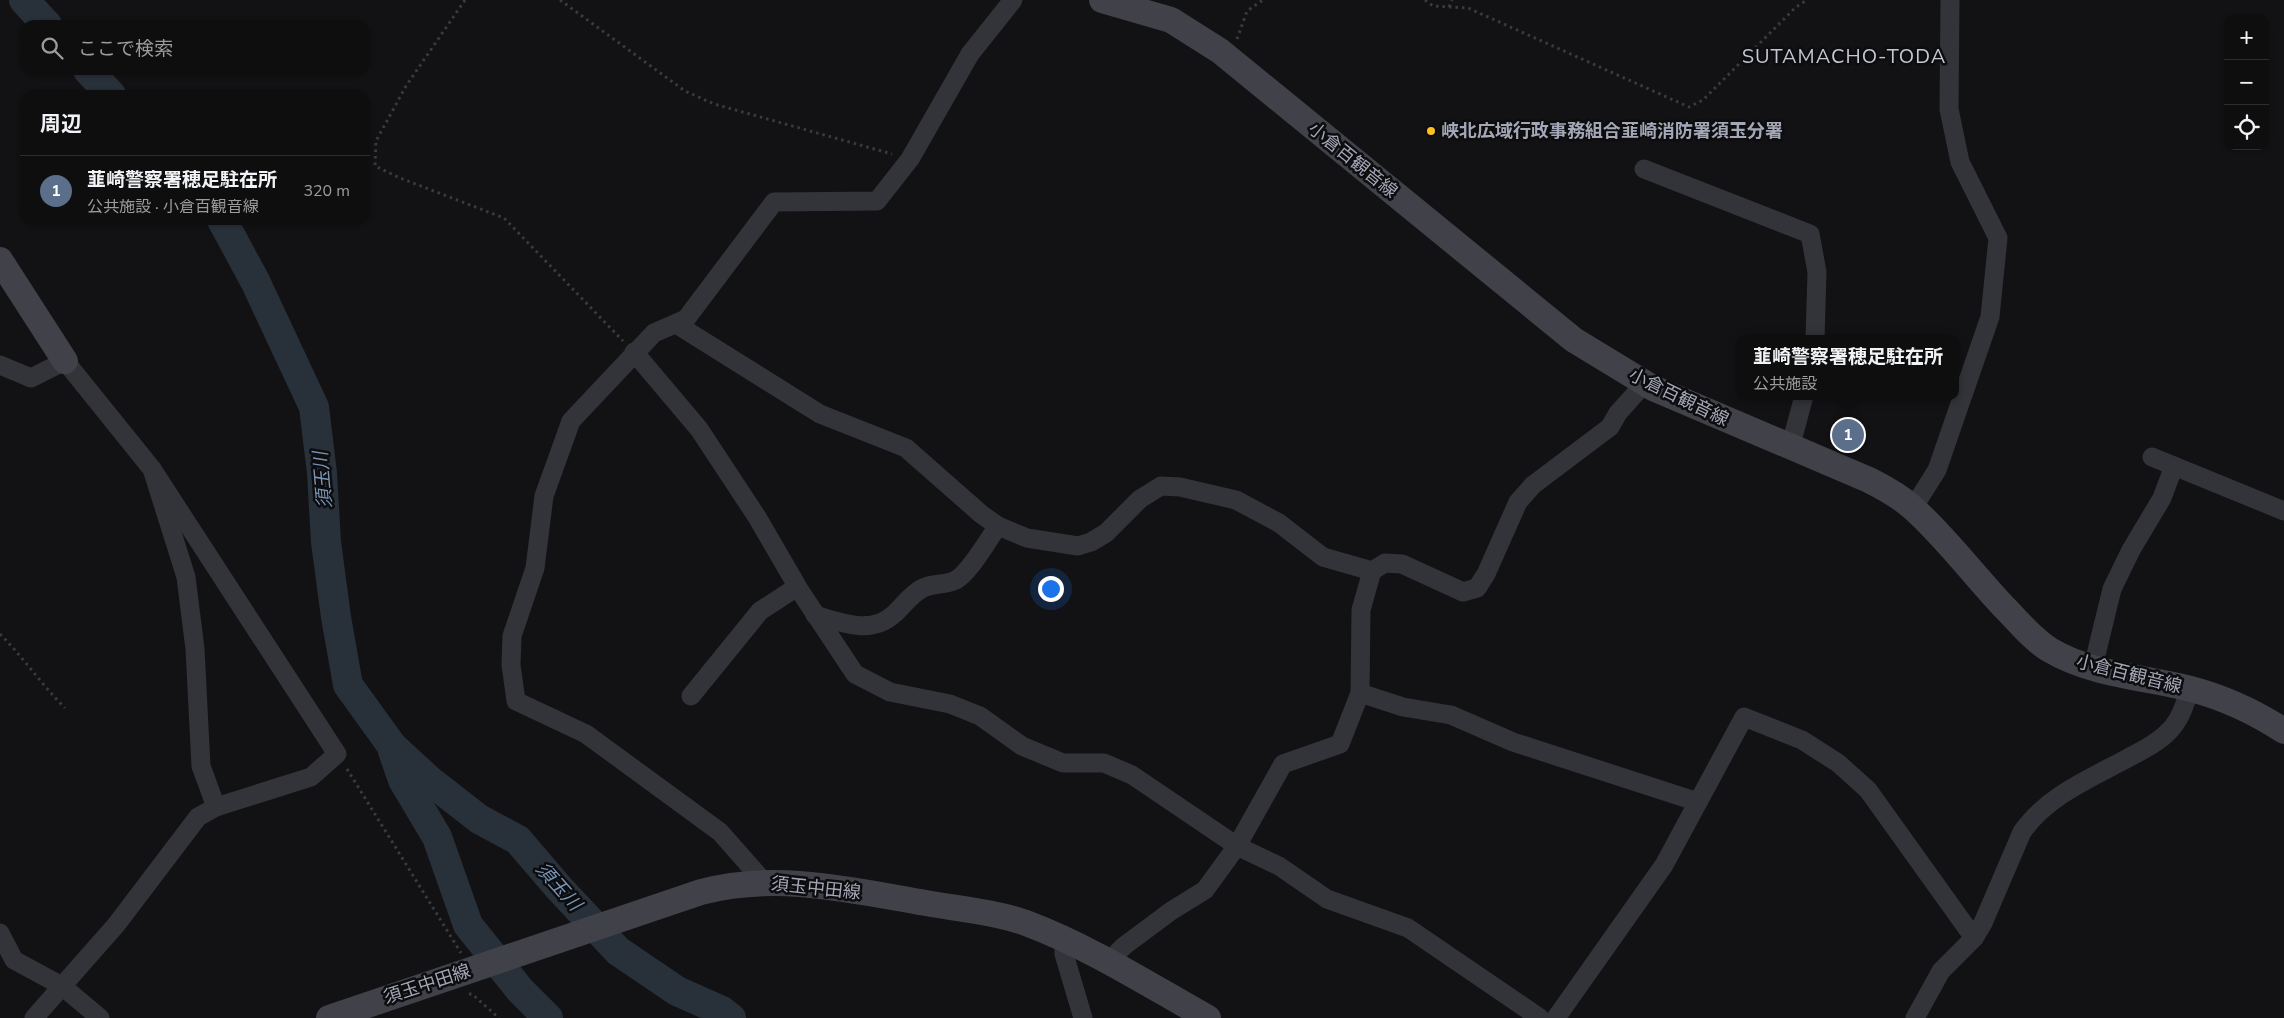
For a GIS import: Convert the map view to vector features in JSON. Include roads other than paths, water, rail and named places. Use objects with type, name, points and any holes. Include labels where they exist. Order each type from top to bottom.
[{"type":"main road","name":"小倉百観音線","points":[[1102,0],[1171,20],[1230,59],[1522,300],[1574,340],[1645,383],[1790,448],[1870,480],[1913,508],[2030,634],[2049,649],[2071,661],[2216,696],[2244,708],[2284,731]]},
{"type":"main road","points":[[0,260],[65,361]]},
{"type":"main road","name":"須玉中田線","points":[[329,1018],[701,892],[727,885],[764,882],[819,884],[989,914],[1025,923],[1064,939],[1208,1018]]},
{"type":"street","points":[[764,882],[720,832],[586,734],[516,701],[511,665],[512,636],[535,568],[544,496],[570,421],[654,333],[686,319],[774,202],[877,201],[910,159],[970,54],[1013,0]]},
{"type":"street","points":[[1913,508],[1937,470],[1990,317],[1998,238],[1960,162],[1949,109],[1950,0]]},
{"type":"street","points":[[1644,169],[1810,234],[1817,272],[1815,335]]},
{"type":"street","points":[[676,324],[820,414],[906,448],[998,526],[1027,538],[1078,546],[1106,533],[1140,499],[1162,486],[1180,487],[1236,500],[1279,523],[1323,557],[1372,571]]},
{"type":"street","points":[[634,352],[698,429],[757,517],[797,587],[855,674],[890,692],[950,704],[980,716],[1022,746],[1062,763],[1104,763],[1115,766],[1132,775],[1237,846],[1279,866],[1326,899],[1408,928],[1540,1018]]},
{"type":"street","points":[[0,365],[31,378],[65,361],[152,469],[337,754],[311,777],[216,807],[198,817],[116,924],[34,1018]]},
{"type":"street","points":[[1107,962],[1124,946],[1155,923],[1205,890],[1237,846],[1283,764],[1340,744],[1360,693],[1361,610],[1372,571],[1385,563],[1402,564],[1463,592],[1477,588],[1486,574],[1518,502],[1533,485],[1610,427],[1618,413],[1645,383]]},
{"type":"street","points":[[1790,448],[1803,400]]},
{"type":"street","points":[[2152,457],[2284,512]]},
{"type":"street","points":[[2093,667],[2112,589],[2131,550],[2162,498],[2174,466]]},
{"type":"street","points":[[152,469],[186,576],[195,649],[202,766],[216,807]]},
{"type":"street","points":[[815,615],[844,624],[865,627],[886,622],[922,588],[937,583],[954,581],[963,574],[998,526]]},
{"type":"street","points":[[691,696],[760,611],[797,587]]},
{"type":"street","points":[[1915,1018],[1941,971],[1974,938],[1983,923],[2022,832],[2030,820],[2053,800],[2148,747],[2170,731],[2181,714],[2190,689]]},
{"type":"street","points":[[1360,693],[1403,707],[1451,715],[1513,742],[1698,802]]},
{"type":"street","points":[[1556,1018],[1664,865],[1744,717],[1802,740],[1838,763],[1868,790],[1974,938]]},
{"type":"street","points":[[0,932],[14,960],[62,986],[100,1018]]},
{"type":"street","points":[[1064,939],[1064,954],[1083,1018]]},
{"type":"waterway","name":"須玉川","points":[[24,0],[42,20]]},
{"type":"waterway","name":"須玉川","points":[[93,75],[106,90]]},
{"type":"waterway","name":"須玉川","points":[[225,225],[255,281],[314,407],[322,473],[326,542],[336,617],[348,685],[392,746],[429,780],[479,819],[518,840],[559,888],[618,951],[677,991],[722,1011],[731,1018]]},
{"type":"waterway","name":"須玉川","points":[[393,751],[403,780],[437,837],[468,925],[520,990],[548,1018]]},
{"type":"place","name":"峡北広域行政事務組合韮崎消防署須玉分署","points":[[1431,131]]},
{"type":"place","name":"韮崎警察署穂足駐在所","points":[[1848,435]]},
{"type":"district","name":"SUTAMACHO-TODA","points":[[1844,56]]}]
